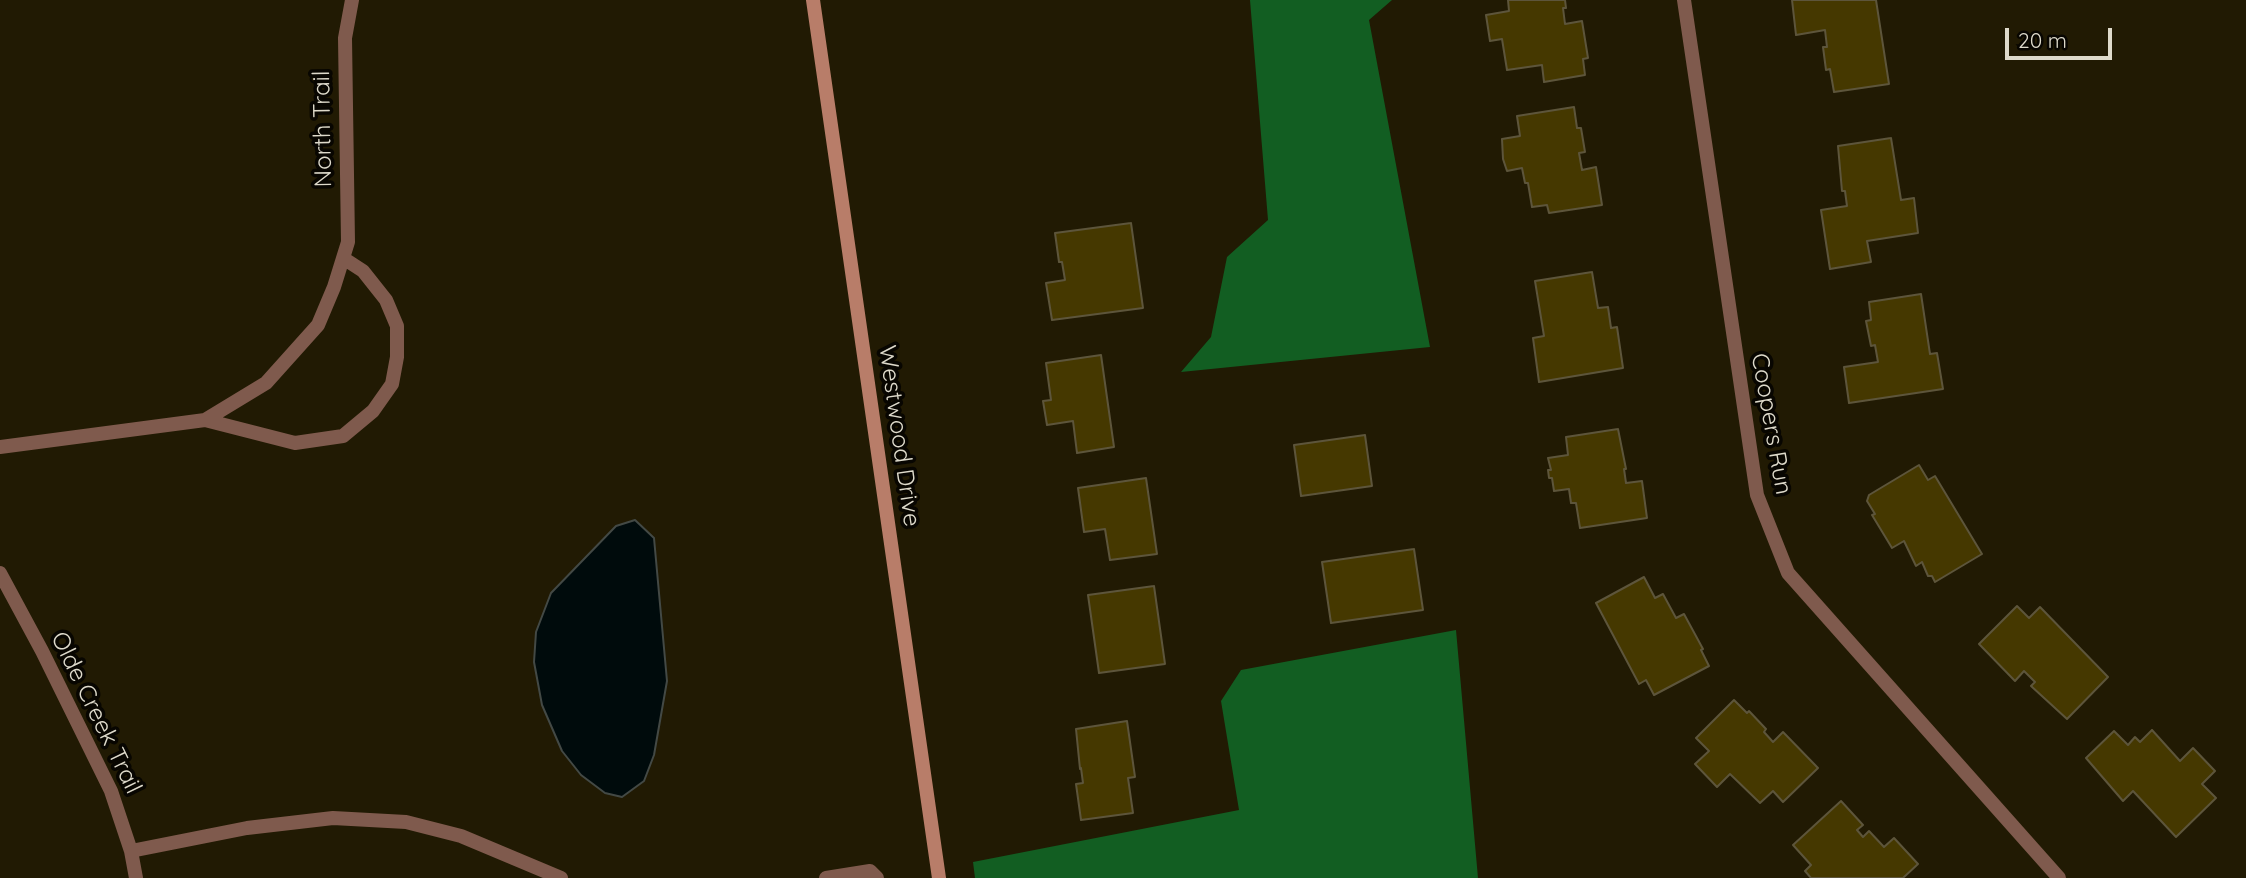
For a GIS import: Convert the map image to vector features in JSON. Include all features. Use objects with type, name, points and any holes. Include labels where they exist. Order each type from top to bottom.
[{"type":"street","name":"North Trail","points":[[205,420],[266,383],[318,325],[334,287],[348,242],[345,38],[352,0]]},
{"type":"street","name":"Westwood Drive","points":[[813,0],[939,878]]},
{"type":"street","name":"Coopers Run","points":[[1684,0],[1757,495],[1788,573],[2059,878]]},
{"type":"street","name":"North Trail","points":[[0,447],[205,420],[295,443],[343,436],[373,411],[392,384],[397,357],[397,326],[386,300],[363,271],[343,258]]},
{"type":"street","name":"Olde Creek Trail","points":[[0,573],[111,791],[131,851],[136,878]]},
{"type":"street","points":[[131,851],[247,828],[333,818],[406,822],[461,836],[561,878]]},
{"type":"street","points":[[827,878],[870,871],[877,878]]},
{"type":"green space","points":[[1250,0],[1392,0],[1369,20],[1430,347],[1181,372],[1211,337],[1227,257],[1268,220]]},
{"type":"green space","points":[[1456,630],[1478,878],[975,878],[973,862],[1239,810],[1221,701],[1241,670]]},
{"type":"shaded area","points":[[635,520],[654,538],[667,681],[654,755],[644,781],[622,797],[605,793],[581,775],[562,751],[542,705],[534,662],[536,632],[551,593],[616,526]]},
{"type":"building","points":[[1508,0],[1565,0],[1565,24],[1582,21],[1588,58],[1583,59],[1585,75],[1544,82],[1542,65],[1507,70],[1502,39],[1490,41],[1486,15],[1509,11]]},
{"type":"building","points":[[1792,0],[1876,0],[1889,84],[1834,92],[1830,69],[1826,70],[1823,47],[1827,47],[1825,30],[1796,35]]},
{"type":"building","points":[[1574,107],[1585,152],[1579,153],[1582,170],[1596,167],[1602,205],[1549,213],[1547,205],[1532,207],[1522,168],[1507,171],[1502,139],[1520,136],[1517,116]]},
{"type":"building","points":[[1891,138],[1901,200],[1914,198],[1918,233],[1867,241],[1871,262],[1830,269],[1821,210],[1847,206],[1845,191],[1842,191],[1838,146]]},
{"type":"building","points":[[1131,223],[1143,308],[1052,320],[1046,283],[1065,280],[1062,262],[1059,262],[1055,233]]},
{"type":"building","points":[[1592,272],[1598,308],[1608,307],[1611,328],[1617,327],[1623,368],[1539,382],[1533,338],[1544,336],[1535,281]]},
{"type":"building","points":[[1921,294],[1930,354],[1937,353],[1943,389],[1849,403],[1844,367],[1878,362],[1875,345],[1871,346],[1866,321],[1871,320],[1869,302]]},
{"type":"building","points":[[1101,355],[1114,447],[1077,453],[1073,421],[1047,425],[1043,401],[1051,400],[1046,363]]},
{"type":"building","points":[[1618,429],[1626,483],[1642,481],[1647,518],[1580,528],[1576,503],[1571,503],[1569,489],[1554,491],[1552,478],[1549,478],[1548,470],[1551,470],[1548,458],[1568,455],[1566,437]]},
{"type":"building","points":[[1365,435],[1372,486],[1301,496],[1294,445]]},
{"type":"building","points":[[1919,465],[1928,480],[1935,476],[1982,554],[1935,582],[1932,576],[1928,576],[1922,562],[1916,566],[1904,541],[1892,548],[1872,515],[1875,514],[1867,501],[1869,495]]},
{"type":"building","points":[[1146,478],[1157,554],[1110,560],[1105,529],[1084,532],[1078,488]]},
{"type":"building","points":[[1414,549],[1423,610],[1331,623],[1322,562]]},
{"type":"building","points":[[1644,577],[1655,598],[1663,594],[1676,618],[1684,614],[1709,666],[1654,695],[1646,680],[1639,684],[1596,603]]},
{"type":"building","points":[[1154,586],[1165,664],[1099,673],[1088,595]]},
{"type":"building","points":[[2017,606],[2029,618],[2040,607],[2108,677],[2067,719],[2031,686],[2035,682],[2024,671],[2015,681],[1979,644]]},
{"type":"building","points":[[1734,700],[1766,729],[1764,732],[1773,742],[1783,732],[1818,768],[1783,802],[1773,791],[1760,803],[1730,774],[1717,787],[1695,764],[1709,751],[1696,738]]},
{"type":"building","points":[[1127,721],[1135,777],[1128,778],[1133,813],[1081,820],[1076,784],[1083,783],[1076,729]]},
{"type":"building","points":[[2152,730],[2180,761],[2193,748],[2215,771],[2202,784],[2216,798],[2176,837],[2133,791],[2123,801],[2086,758],[2114,731],[2128,745],[2135,737],[2140,742]]},
{"type":"building","points":[[1841,801],[1863,825],[1857,830],[1863,837],[1869,831],[1884,847],[1894,838],[1918,864],[1903,878],[1811,878],[1805,871],[1811,865],[1793,845]]}]
